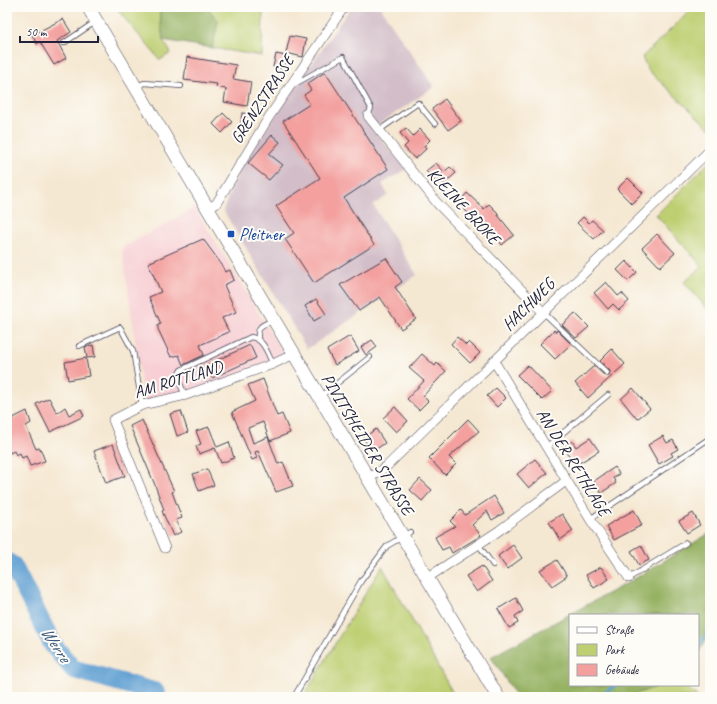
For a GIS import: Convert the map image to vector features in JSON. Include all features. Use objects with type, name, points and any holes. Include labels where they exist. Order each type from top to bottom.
[{"type":"main road","name":"PIVITSHEIDER STRASSE","points":[[88,7],[273,320],[296,353],[319,396],[368,479],[406,534],[427,578],[498,697]]},
{"type":"street","name":"GRENZSTRASSE","points":[[208,208],[216,204],[288,88],[344,7]]},
{"type":"street","name":"KLEINE BROKE","points":[[368,116],[378,131],[437,203],[543,312]]},
{"type":"street","name":"HACHWEG","points":[[368,479],[386,466],[710,150]]},
{"type":"street","name":"AM ROTTLAND","points":[[166,548],[113,420],[142,405],[186,395],[273,364],[296,353]]},
{"type":"street","name":"AN DER RETHLAGE","points":[[494,361],[590,519],[629,578]]},
{"type":"street","points":[[427,578],[478,544],[566,480]]},
{"type":"lane","points":[[64,43],[97,21]]},
{"type":"lane","points":[[288,88],[343,57],[371,108],[368,116]]},
{"type":"lane","points":[[136,86],[144,83],[181,86]]},
{"type":"lane","points":[[378,131],[418,103],[434,124]]},
{"type":"lane","points":[[543,312],[607,373]]},
{"type":"lane","points":[[273,320],[260,326],[257,330],[258,338],[262,342],[273,364]]},
{"type":"lane","points":[[79,346],[120,327],[133,351],[142,405]]},
{"type":"lane","points":[[186,395],[177,377],[181,370],[251,337],[258,338]]},
{"type":"lane","points":[[319,396],[370,358]]},
{"type":"lane","points":[[546,447],[608,395]]},
{"type":"lane","points":[[590,519],[710,438]]},
{"type":"lane","points":[[294,697],[361,581],[387,546],[406,534]]},
{"type":"lane","points":[[629,578],[686,543]]},
{"type":"lane","points":[[478,544],[493,565]]},
{"type":"shaded area","points":[[351,7],[380,7],[434,87],[372,129],[406,169],[382,184],[388,195],[373,205],[417,275],[307,349],[223,210],[242,164]]},
{"type":"shaded area","points":[[195,208],[287,360],[145,409],[122,248]]},
{"type":"green space","points":[[115,7],[159,7],[163,40],[171,53],[160,60]]},
{"type":"green space","points":[[159,7],[207,7],[218,21],[212,48],[163,40]]},
{"type":"green space","points":[[207,7],[263,7],[262,56],[212,48],[218,21]]},
{"type":"green space","points":[[694,7],[710,7],[710,129],[648,70],[642,57]]},
{"type":"green space","points":[[710,161],[710,312],[684,282],[702,266],[656,215]]},
{"type":"green space","points":[[710,533],[710,635],[699,652],[699,614],[570,614],[631,581]]},
{"type":"green space","points":[[382,566],[455,697],[303,697]]},
{"type":"green space","points":[[569,615],[569,686],[659,686],[626,697],[517,697],[491,657]]},
{"type":"green space","points":[[659,686],[685,686],[698,697],[626,697]]},
{"type":"building","points":[[63,19],[71,32],[57,41],[66,58],[54,65],[40,42],[37,44],[32,35]]},
{"type":"building","points":[[290,36],[306,39],[303,57],[286,53]]},
{"type":"building","points":[[276,54],[286,56],[283,69],[273,67]]},
{"type":"building","points":[[187,57],[236,65],[233,79],[251,82],[247,106],[224,102],[226,89],[216,87],[217,84],[184,80]]},
{"type":"building","points":[[325,72],[388,169],[344,198],[374,245],[314,283],[285,239],[294,233],[276,206],[320,178],[283,121],[310,104],[304,95],[311,90],[307,84]]},
{"type":"building","points":[[445,99],[461,121],[448,130],[432,109]]},
{"type":"building","points":[[223,113],[232,122],[222,133],[213,124]]},
{"type":"building","points":[[242,113],[251,114],[250,125],[241,124]]},
{"type":"building","points":[[406,128],[413,136],[420,129],[430,140],[424,146],[426,149],[415,159],[404,147],[408,143],[400,133]]},
{"type":"building","points":[[272,135],[280,142],[269,154],[283,165],[269,180],[248,163]]},
{"type":"building","points":[[436,163],[444,172],[450,167],[456,173],[440,187],[426,171]]},
{"type":"building","points":[[628,178],[643,193],[632,204],[617,189]]},
{"type":"building","points":[[467,193],[484,209],[489,204],[498,213],[497,214],[514,235],[502,245],[485,224],[472,212],[470,215],[458,203]]},
{"type":"building","points":[[583,217],[589,223],[592,220],[603,230],[594,239],[577,223]]},
{"type":"building","points":[[657,234],[675,253],[660,267],[642,248]]},
{"type":"building","points":[[203,239],[222,265],[225,272],[230,270],[234,280],[224,285],[236,312],[222,318],[229,332],[200,345],[204,355],[183,365],[179,355],[171,357],[158,329],[158,325],[161,324],[149,297],[161,292],[148,263]]},
{"type":"building","points":[[386,258],[402,282],[395,287],[416,319],[401,329],[380,297],[359,311],[340,285]]},
{"type":"building","points":[[626,261],[637,272],[628,281],[617,270]]},
{"type":"building","points":[[606,282],[618,296],[622,293],[629,301],[619,310],[613,304],[608,309],[594,293]]},
{"type":"building","points":[[316,299],[326,314],[314,321],[305,306]]},
{"type":"building","points":[[575,313],[589,327],[576,338],[562,325]]},
{"type":"building","points":[[554,330],[556,332],[557,330],[571,344],[555,359],[540,344]]},
{"type":"building","points":[[350,336],[359,351],[335,365],[327,350]]},
{"type":"building","points":[[457,337],[466,345],[469,342],[480,353],[470,363],[451,344]]},
{"type":"building","points":[[372,340],[377,347],[366,355],[361,347]]},
{"type":"building","points":[[93,345],[95,357],[87,358],[85,347]]},
{"type":"building","points":[[250,345],[256,358],[212,378],[206,365]]},
{"type":"building","points":[[612,349],[625,364],[588,398],[575,383],[594,366],[605,376],[609,376],[610,371],[600,361]]},
{"type":"building","points":[[422,354],[435,366],[437,363],[446,371],[423,396],[428,401],[419,410],[407,399],[424,381],[409,368]]},
{"type":"building","points":[[86,358],[89,376],[68,380],[65,362]]},
{"type":"building","points":[[528,365],[552,391],[542,400],[517,375]]},
{"type":"building","points":[[263,379],[277,416],[282,414],[290,433],[270,441],[263,422],[248,428],[253,443],[268,437],[278,464],[283,462],[293,486],[276,492],[258,451],[255,452],[257,458],[252,460],[232,412],[255,401],[248,385]]},
{"type":"building","points":[[496,388],[506,398],[497,407],[487,396]]},
{"type":"building","points":[[633,388],[650,409],[637,419],[621,399]]},
{"type":"building","points":[[49,398],[57,413],[65,407],[69,415],[81,409],[84,416],[50,432],[36,404]]},
{"type":"building","points":[[395,407],[408,421],[396,432],[383,418]]},
{"type":"building","points":[[27,411],[31,423],[26,426],[36,449],[40,448],[45,461],[30,466],[26,456],[22,458],[20,453],[16,455],[14,451],[10,453],[7,446],[7,421]]},
{"type":"building","points":[[181,411],[188,432],[177,436],[170,414]]},
{"type":"building","points":[[468,419],[479,431],[449,457],[456,464],[445,475],[429,458]]},
{"type":"building","points":[[142,420],[174,491],[172,492],[182,518],[176,520],[181,532],[173,536],[162,511],[164,510],[155,485],[130,426]]},
{"type":"building","points":[[209,427],[217,447],[229,442],[234,458],[221,463],[215,448],[199,454],[196,446],[201,444],[196,431]]},
{"type":"building","points":[[376,429],[385,443],[372,452],[363,438]]},
{"type":"building","points":[[663,436],[667,443],[673,440],[678,449],[671,453],[673,456],[659,464],[648,445]]},
{"type":"building","points":[[590,438],[599,451],[576,465],[563,447],[572,441],[576,447]]},
{"type":"building","points":[[113,444],[125,476],[106,483],[94,451]]},
{"type":"building","points":[[535,459],[547,473],[529,488],[517,474]]},
{"type":"building","points":[[615,467],[619,474],[613,478],[616,483],[601,493],[594,481]]},
{"type":"building","points":[[207,469],[214,485],[199,491],[193,474]]},
{"type":"building","points":[[420,479],[432,490],[422,501],[410,490]]},
{"type":"building","points":[[494,496],[504,513],[492,520],[487,511],[472,525],[481,535],[452,553],[449,547],[442,550],[435,537],[455,526],[450,521],[461,510],[465,515]]},
{"type":"building","points":[[634,510],[642,525],[614,540],[606,526]]},
{"type":"building","points":[[693,513],[700,525],[687,533],[679,521]]},
{"type":"building","points":[[562,514],[573,531],[560,540],[549,522]]},
{"type":"building","points":[[513,545],[522,558],[507,569],[498,556]]},
{"type":"building","points":[[641,545],[649,560],[639,565],[631,551]]},
{"type":"building","points":[[557,560],[567,576],[552,586],[540,570]]},
{"type":"building","points":[[482,566],[492,581],[477,592],[466,576]]},
{"type":"building","points":[[601,567],[609,579],[594,588],[586,575]]},
{"type":"building","points":[[516,598],[523,611],[515,616],[518,623],[509,628],[498,609]]},
{"type":"waterway","name":"Werre","points":[[7,562],[13,566],[53,645],[73,669],[155,692],[157,697]]},
{"type":"waterway","points":[[699,646],[710,628]]},
{"type":"waterway","points":[[593,697],[600,696],[615,686]]},
{"type":"place","name":"Pleitner","points":[[231,234]]}]
